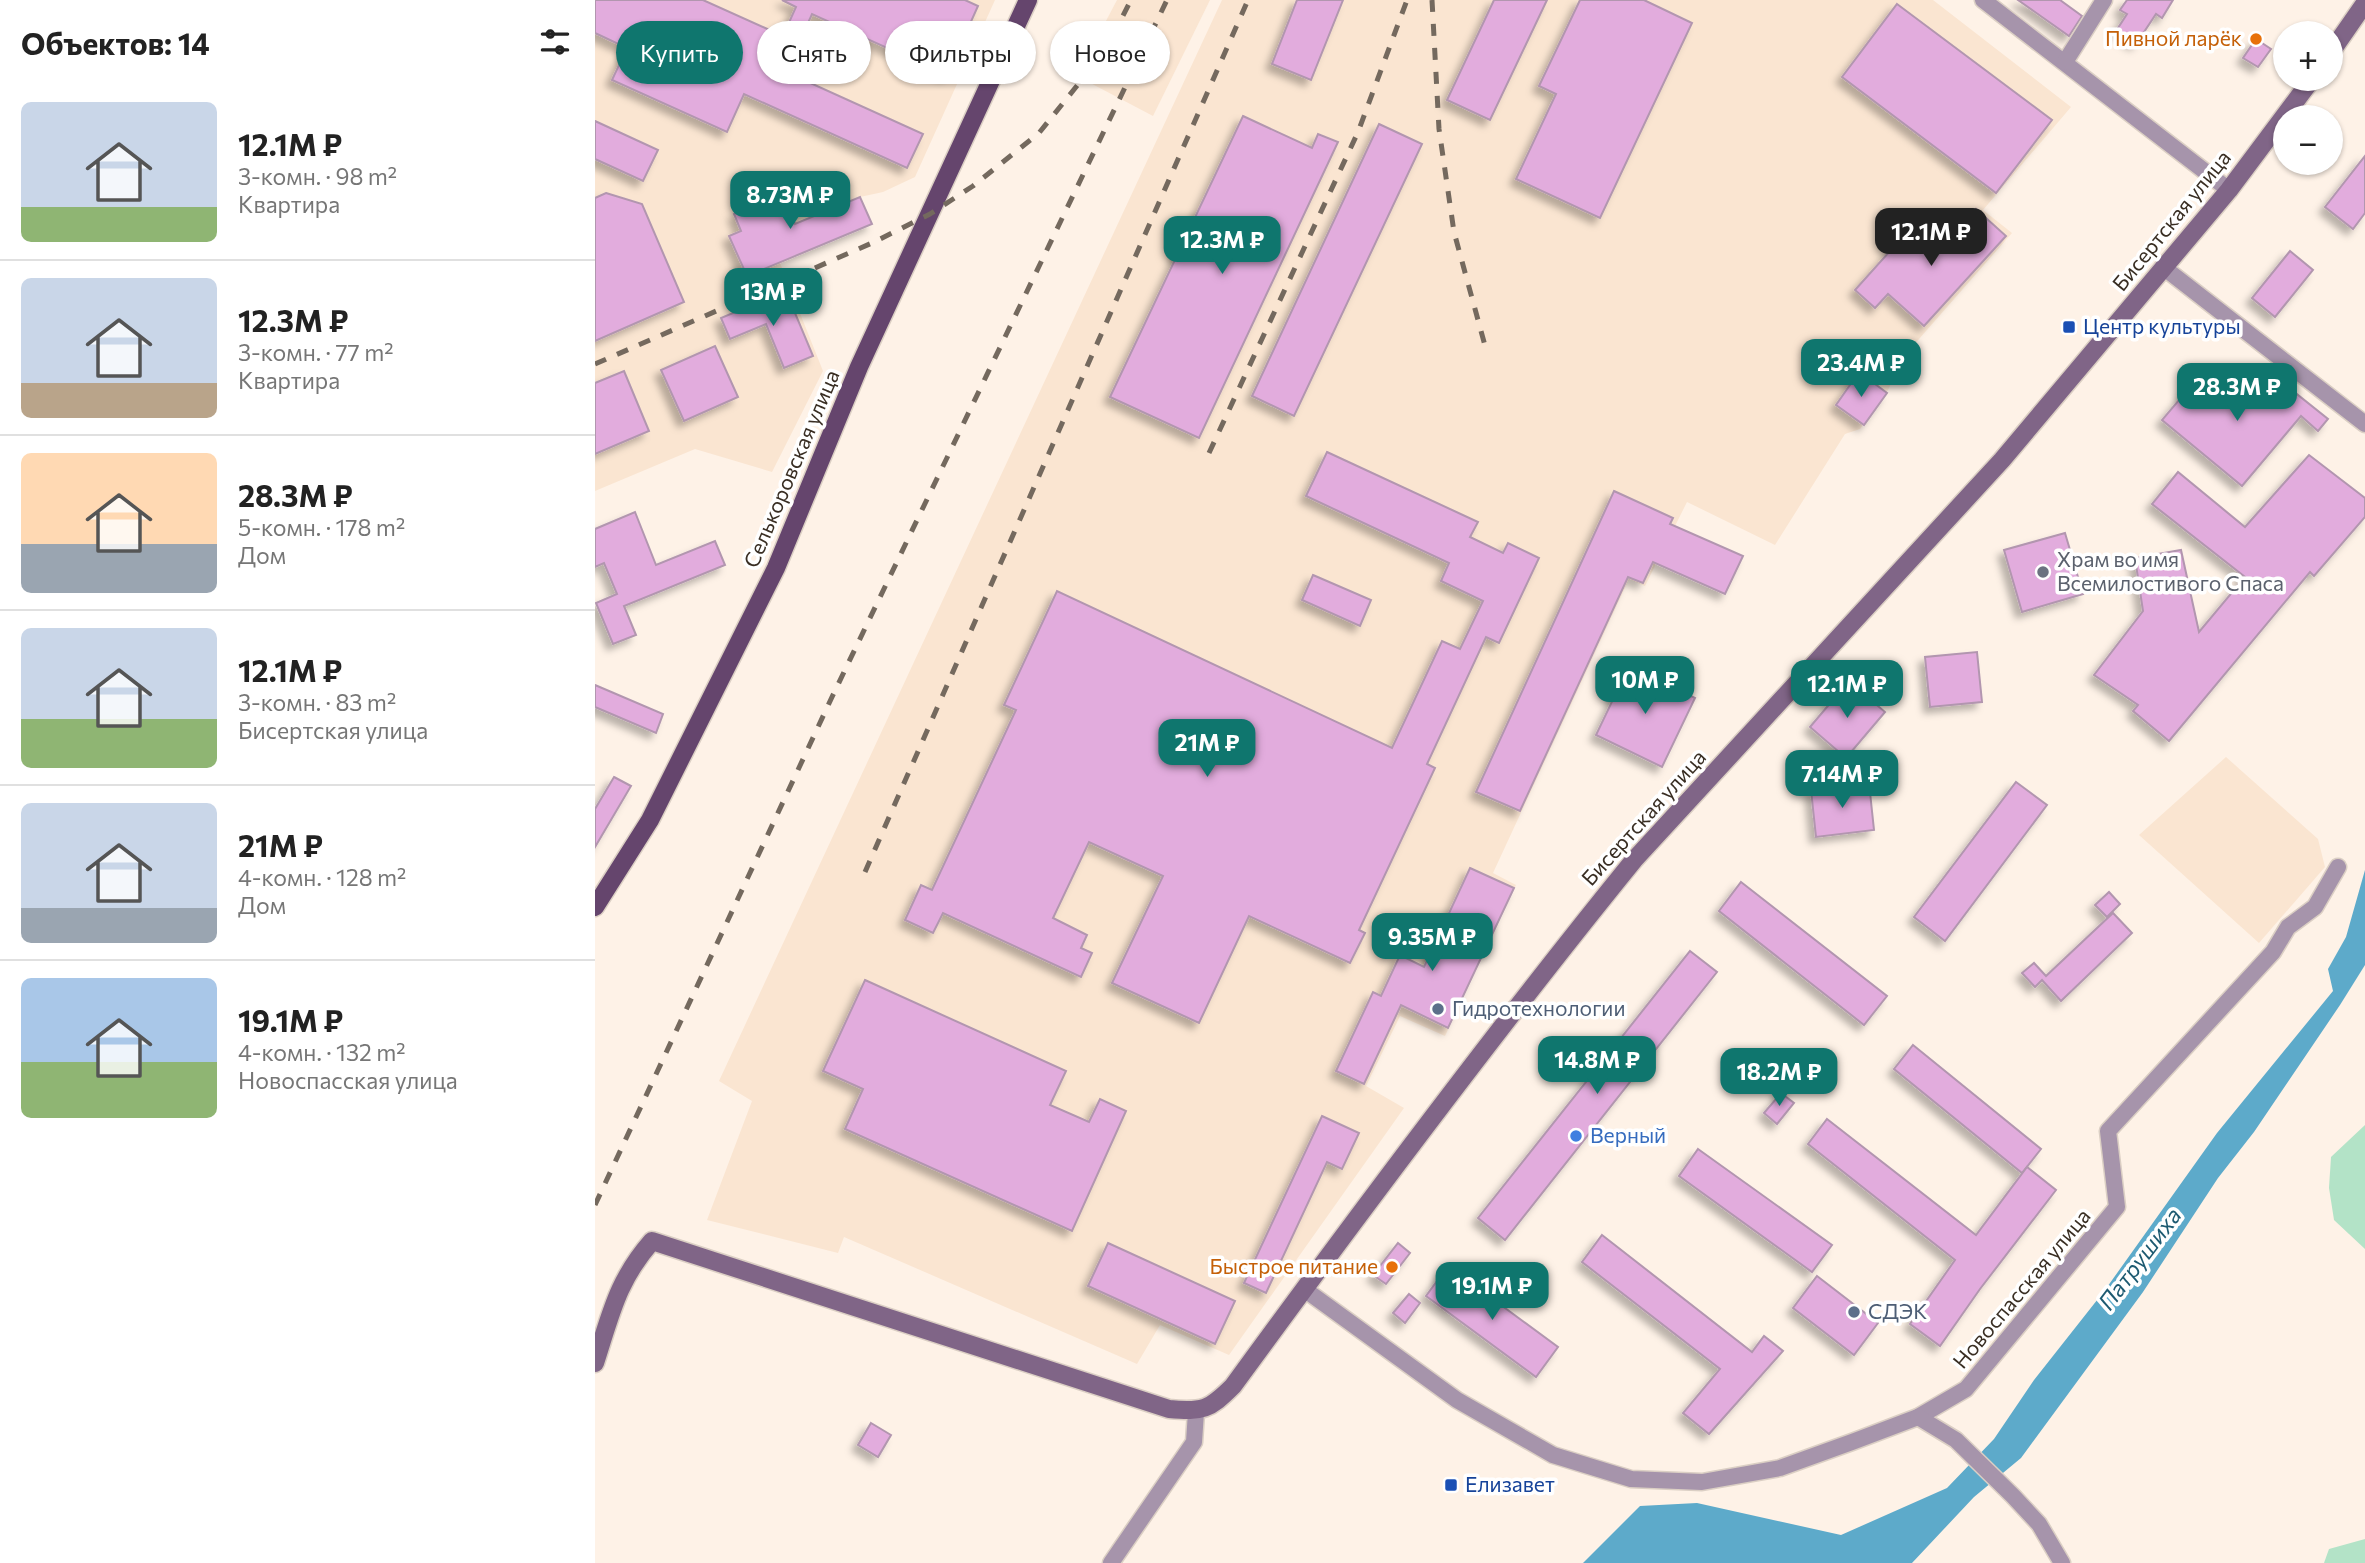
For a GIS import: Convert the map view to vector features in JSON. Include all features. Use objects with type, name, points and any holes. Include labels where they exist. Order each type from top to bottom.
[{"type":"main road","name":"Селькоровская улица","points":[[595,907],[650,820],[776,568],[859,367],[1028,0]]},
{"type":"main road","points":[[2343,35],[2365,3]]},
{"type":"main road","name":"Бисертская улица","points":[[1196,1412],[1216,1402],[1233,1386],[1352,1223],[1579,927],[1634,860],[2002,460],[2229,190],[2303,91]]},
{"type":"main road","points":[[595,1363],[619,1288],[635,1261],[652,1241],[1170,1409],[1196,1412]]},
{"type":"street","points":[[1983,0],[2229,190]]},
{"type":"street","points":[[2064,62],[2104,0]]},
{"type":"street","points":[[2163,267],[2365,424]]},
{"type":"street","name":"Новоспасская улица","points":[[1304,1289],[1457,1400],[1553,1455],[1631,1479],[1702,1482],[1780,1468],[1918,1416],[1966,1389],[2117,1208],[2108,1131],[2273,952],[2288,927],[2315,907],[2338,867]]},
{"type":"street","points":[[1111,1563],[1194,1442],[1196,1412]]},
{"type":"street","points":[[1918,1416],[1956,1440],[2013,1496],[2039,1524],[2062,1563]]},
{"type":"shaded area","points":[[595,0],[995,0],[986,21],[885,21],[885,84],[957,84],[915,177],[883,192],[860,197],[872,224],[780,263],[823,371],[772,472],[695,449],[595,491]]},
{"type":"shaded area","points":[[1117,0],[1210,0],[1170,81],[1170,21],[1106,21]]},
{"type":"shaded area","points":[[1222,0],[1933,0],[2071,107],[1983,210],[2012,233],[1905,355],[1888,390],[1860,429],[1845,434],[1775,545],[1687,502],[1645,586],[1629,579],[1493,873],[1516,885],[1445,1036],[1400,1016],[1366,1086],[1404,1108],[1229,1355],[1160,1325],[1137,1364],[844,1237],[838,1253],[707,1220],[752,1101],[719,1081]]},
{"type":"shaded area","points":[[1092,84],[1169,84],[1153,116]]},
{"type":"shaded area","points":[[2226,757],[2318,839],[2325,867],[2259,943],[2139,835]]},
{"type":"green space","points":[[2365,1125],[2365,1249],[2334,1220],[2329,1188],[2331,1157]]},
{"type":"green space","points":[[2365,1539],[2365,1563],[2324,1563],[2329,1549]]},
{"type":"water","name":"Патрушиха","points":[[2365,870],[2365,965],[2340,1005],[2254,1132],[2218,1178],[2143,1292],[2021,1458],[1974,1497],[1912,1563],[1583,1563],[1640,1506],[1697,1503],[1841,1535],[1947,1488],[1994,1439],[2034,1380],[2105,1290],[2217,1133],[2333,991],[2328,969],[2346,937]]},
{"type":"building","points":[[595,0],[703,0],[757,24],[757,84],[813,84],[923,134],[907,168],[744,94],[727,132],[621,84],[743,84],[743,21],[616,21],[616,43],[595,33]]},
{"type":"building","points":[[782,0],[965,0],[978,6],[971,21],[885,21],[885,47],[871,41],[871,21],[827,21],[812,14],[809,21],[790,21],[796,7]]},
{"type":"building","points":[[1297,0],[1343,0],[1311,80],[1272,64]]},
{"type":"building","points":[[1494,0],[1547,0],[1490,120],[1447,100]]},
{"type":"building","points":[[1580,0],[1644,0],[1692,23],[1600,218],[1516,179],[1556,94],[1539,86]]},
{"type":"building","points":[[2018,0],[2060,0],[2082,16],[2069,36]]},
{"type":"building","points":[[2127,0],[2173,0],[2162,18],[2156,14],[2136,44],[2116,31],[2127,14],[2120,10]]},
{"type":"building","points":[[1897,4],[2052,120],[1996,193],[1842,77]]},
{"type":"building","points":[[2256,39],[2271,49],[2258,67],[2243,58]]},
{"type":"building","points":[[1243,116],[1312,148],[1318,134],[1338,142],[1199,438],[1110,397]]},
{"type":"building","points":[[595,121],[658,150],[643,181],[595,159]]},
{"type":"building","points":[[1379,124],[1422,144],[1294,416],[1252,396]]},
{"type":"building","points":[[2365,156],[2365,213],[2353,229],[2325,207]]},
{"type":"building","points":[[606,193],[642,204],[684,302],[595,341],[595,198]]},
{"type":"building","points":[[782,193],[795,224],[860,197],[872,224],[747,276],[729,236],[741,231],[734,214]]},
{"type":"building","points":[[1976,209],[2006,236],[1924,326],[1888,294],[1875,308],[1855,290],[1908,231],[1935,254]]},
{"type":"building","points":[[2290,251],[2313,270],[2275,317],[2252,298]]},
{"type":"building","points":[[773,296],[777,306],[790,301],[813,356],[784,368],[766,324],[730,339],[721,318]]},
{"type":"building","points":[[715,346],[738,397],[684,421],[661,370]]},
{"type":"building","points":[[2207,367],[2254,407],[2278,379],[2328,419],[2318,431],[2301,416],[2242,486],[2162,420]]},
{"type":"building","points":[[624,371],[649,431],[595,454],[595,383]]},
{"type":"building","points":[[1859,372],[1887,393],[1864,425],[1836,405]]},
{"type":"building","points":[[1327,452],[1478,522],[1470,537],[1503,553],[1508,543],[1539,558],[1499,643],[1486,637],[1427,764],[1435,768],[1359,930],[1365,933],[1350,963],[1249,916],[1199,1023],[1112,983],[1163,876],[1089,842],[1053,918],[1087,935],[1081,948],[1092,953],[1081,977],[943,913],[933,933],[905,920],[921,885],[932,890],[1016,710],[1004,705],[1057,591],[1392,748],[1442,641],[1460,649],[1483,601],[1441,581],[1449,563],[1306,496]]},
{"type":"building","points":[[2309,455],[2365,498],[2365,517],[2314,576],[2310,572],[2169,741],[2133,711],[2138,705],[2094,675],[2143,611],[2135,558],[2181,550],[2199,632],[2245,577],[2152,504],[2178,472],[2245,527]]},
{"type":"building","points":[[1614,491],[1673,518],[1670,524],[1743,556],[1725,594],[1653,562],[1643,583],[1628,577],[1520,811],[1476,792]]},
{"type":"building","points":[[635,512],[656,565],[715,541],[725,565],[624,606],[636,635],[613,644],[596,603],[617,594],[604,563],[595,567],[595,529]]},
{"type":"building","name":"Храм во имя Всемилостивого Спаса","points":[[2065,533],[2083,594],[2022,612],[2004,550]]},
{"type":"building","points":[[1313,575],[1371,600],[1360,626],[1302,600]]},
{"type":"building","points":[[1977,652],[1982,702],[1930,707],[1925,657]]},
{"type":"building","points":[[1629,666],[1695,698],[1662,767],[1596,735]]},
{"type":"building","points":[[1849,681],[1885,712],[1846,758],[1810,727]]},
{"type":"building","points":[[595,685],[663,714],[656,733],[595,707]]},
{"type":"building","points":[[614,777],[631,786],[595,847],[595,809]]},
{"type":"building","points":[[2016,782],[2047,805],[1945,941],[1914,917]]},
{"type":"building","points":[[1869,783],[1874,830],[1816,837],[1811,790]]},
{"type":"building","points":[[1470,868],[1514,888],[1448,1028],[1401,1005],[1364,1084],[1336,1071],[1373,992],[1381,996],[1400,955],[1424,967]]},
{"type":"building","points":[[1741,882],[1887,996],[1864,1025],[1719,911]]},
{"type":"building","points":[[2109,892],[2120,904],[2107,917],[2095,905]]},
{"type":"building","points":[[2113,913],[2132,933],[2061,1001],[2042,980],[2035,987],[2022,973],[2034,963],[2046,976]]},
{"type":"building","points":[[1690,951],[1717,972],[1505,1240],[1478,1218]]},
{"type":"building","points":[[865,980],[1066,1071],[1050,1105],[1089,1122],[1100,1099],[1126,1111],[1072,1231],[845,1129],[863,1089],[823,1071]]},
{"type":"building","points":[[1913,1045],[2041,1149],[2022,1173],[1894,1069]]},
{"type":"building","points":[[1781,1093],[1794,1103],[1777,1124],[1764,1113]]},
{"type":"building","points":[[1322,1116],[1359,1133],[1342,1169],[1327,1162],[1266,1293],[1244,1283]]},
{"type":"building","points":[[1827,1119],[1976,1235],[2027,1167],[2056,1190],[1940,1346],[1910,1324],[1955,1260],[1808,1144]]},
{"type":"building","points":[[1698,1149],[1832,1245],[1812,1272],[1679,1176]]},
{"type":"building","points":[[1602,1235],[1752,1352],[1764,1336],[1783,1351],[1709,1434],[1683,1413],[1720,1369],[1582,1262]]},
{"type":"building","points":[[1108,1243],[1235,1301],[1215,1344],[1088,1286]]},
{"type":"building","points":[[1398,1243],[1410,1253],[1386,1284],[1373,1275]]},
{"type":"building","points":[[1448,1266],[1558,1347],[1536,1377],[1426,1296]]},
{"type":"building","points":[[1817,1276],[1878,1323],[1854,1355],[1793,1308]]},
{"type":"building","points":[[1409,1294],[1420,1303],[1405,1323],[1393,1313]]},
{"type":"building","points":[[871,1423],[891,1435],[878,1457],[858,1445]]},
{"type":"railway","points":[[595,364],[872,243],[930,214],[973,186],[1039,133],[1105,51],[1131,0]]},
{"type":"railway","points":[[595,1205],[832,697],[1167,0]]},
{"type":"railway","points":[[865,872],[1248,0]]},
{"type":"railway","points":[[1209,453],[1358,132],[1407,0]]},
{"type":"railway","points":[[1432,0],[1439,129],[1454,232],[1487,353]]},
{"type":"place","name":"Пивной ларёк","points":[[2256,39]]},
{"type":"place","name":"Центр культуры","points":[[2069,327]]},
{"type":"place","name":"Храм во имя Всемилостивого Спаса","points":[[2043,572]]},
{"type":"place","name":"Гидротехнологии","points":[[1438,1009]]},
{"type":"place","name":"Верный","points":[[1576,1136]]},
{"type":"place","name":"Быстрое питание","points":[[1392,1267]]},
{"type":"place","name":"СДЭК","points":[[1854,1312]]},
{"type":"place","name":"Елизавет","points":[[1451,1485]]}]
